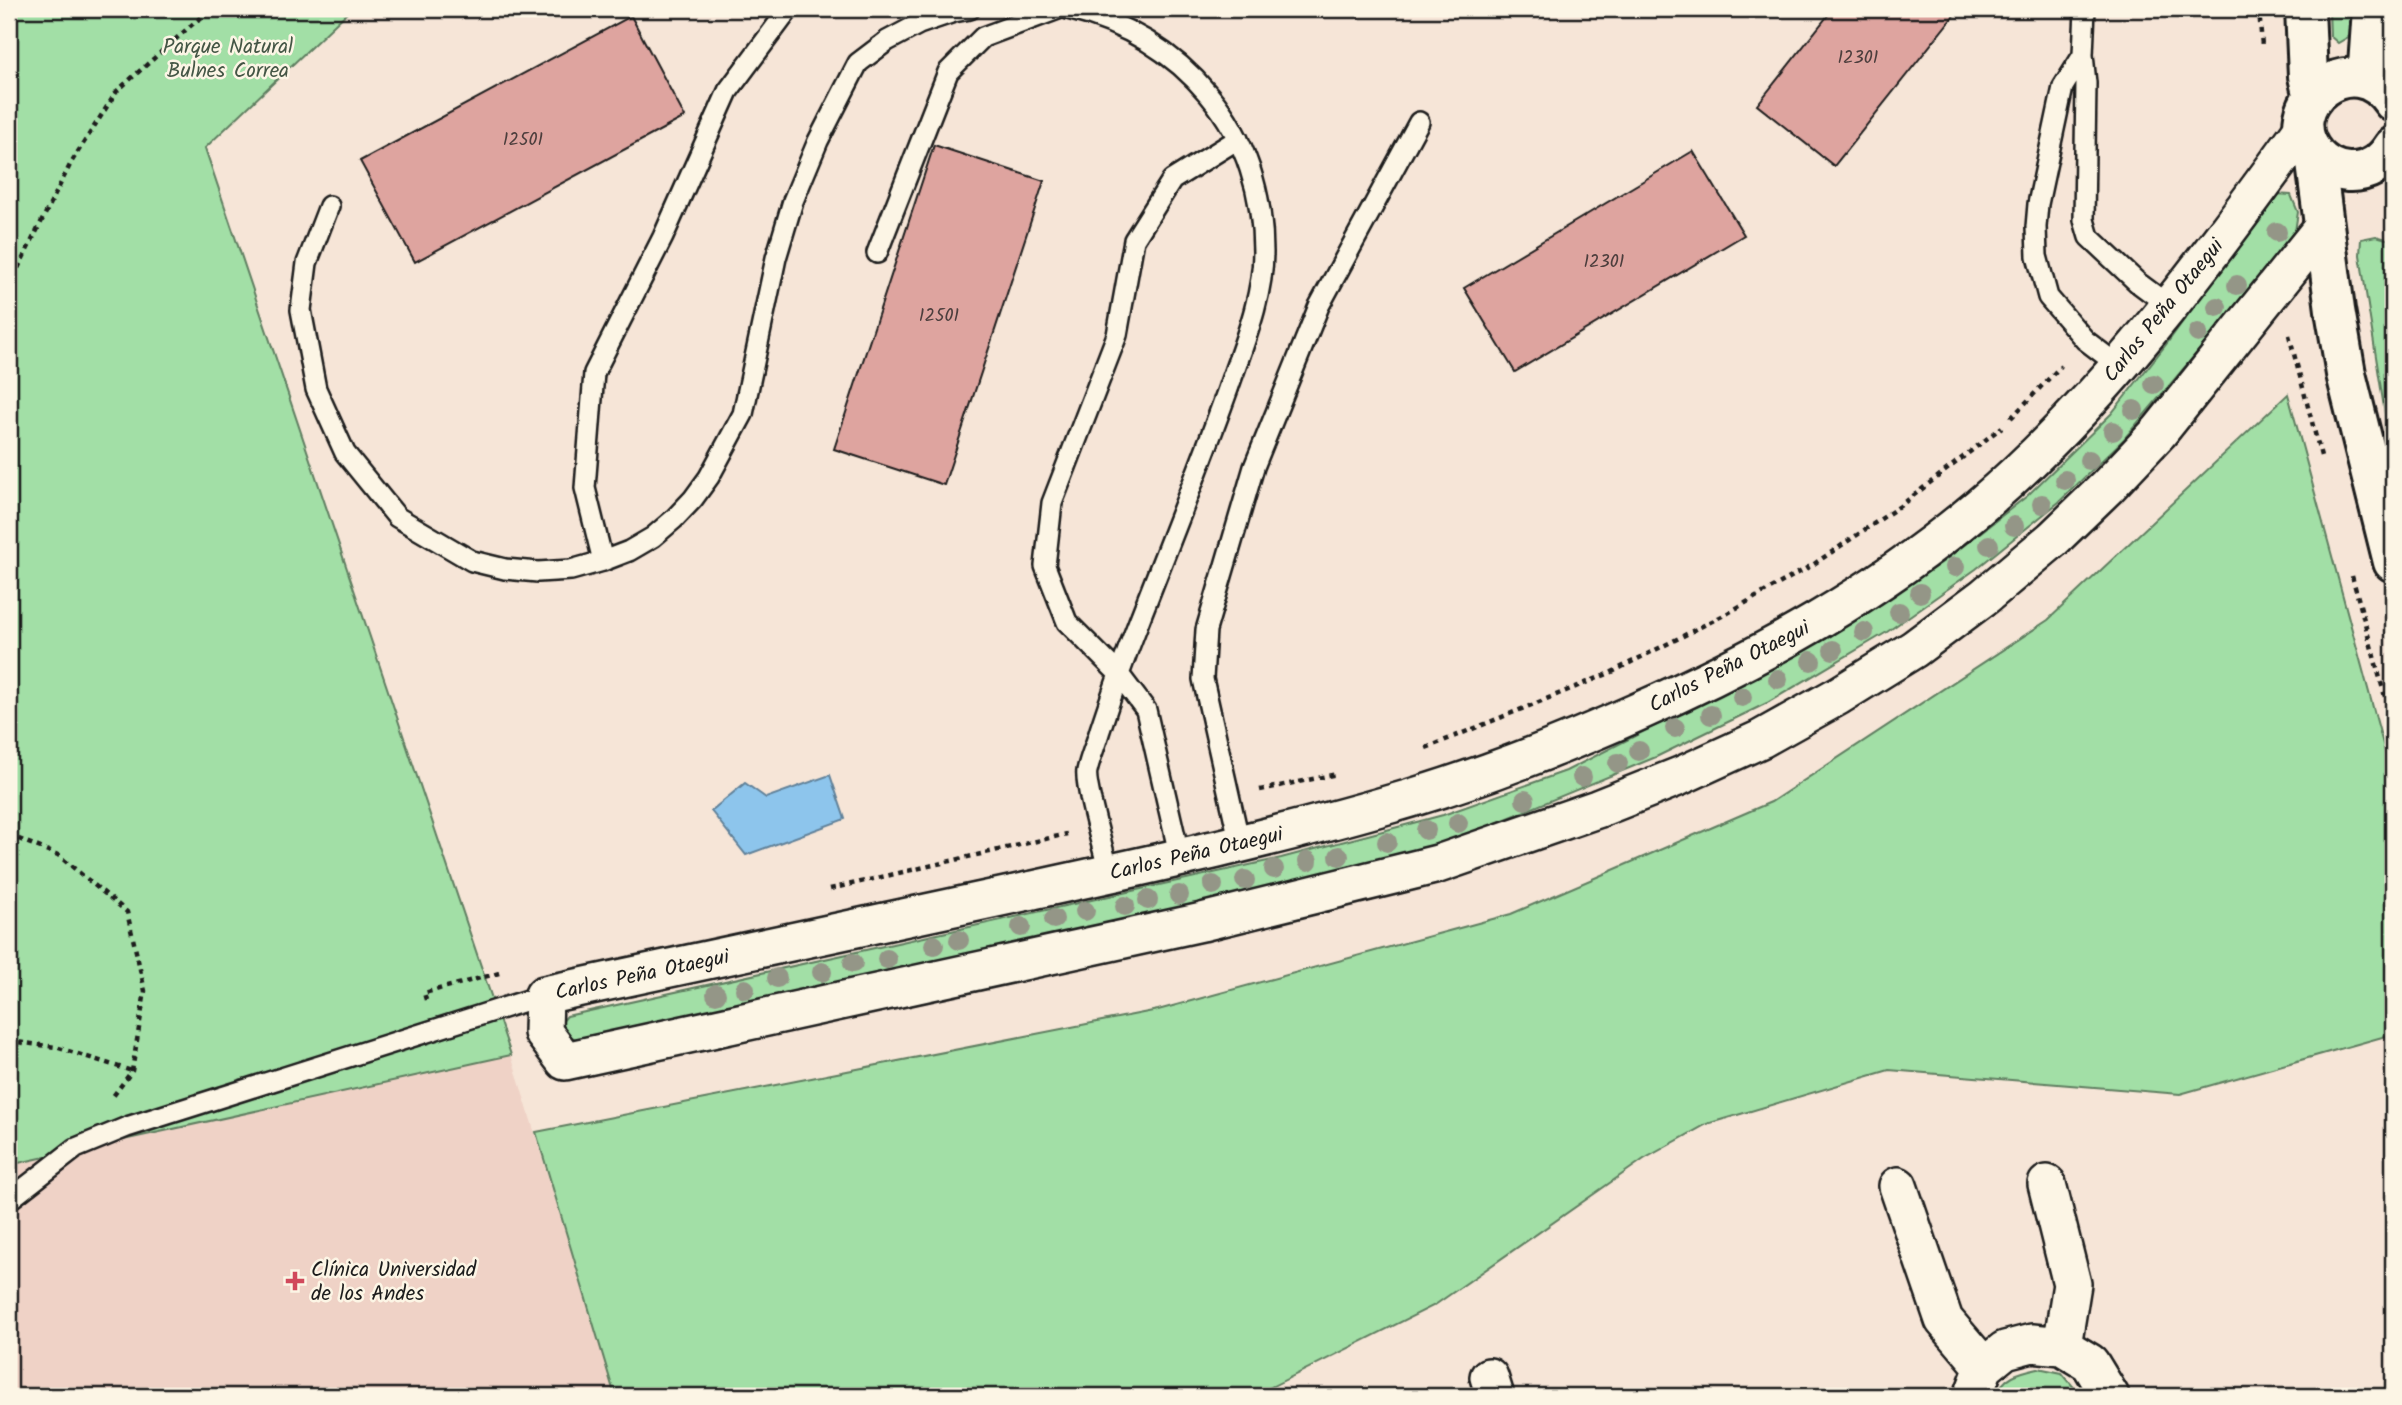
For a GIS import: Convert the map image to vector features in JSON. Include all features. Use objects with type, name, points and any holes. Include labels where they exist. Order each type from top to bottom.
[{"type":"street","points":[[2305,9],[2311,126],[2346,374],[2393,562]]},
{"type":"street","points":[[2372,9],[2381,81],[2345,78],[2326,84],[2311,126],[2332,167],[2351,172],[2370,168],[2393,150]]},
{"type":"street","name":"Carlos Peña Otaegui","points":[[2311,126],[2119,366],[2066,425],[1978,507],[1916,556],[1852,601],[1784,642],[1714,678],[1542,754],[1411,798],[1180,858],[544,995],[543,1031],[565,1061],[1202,922],[1438,864],[1597,809],[1680,776],[1761,739],[1914,649],[1985,596],[2053,539],[2160,432],[2324,226]]},
{"type":"street","points":[[2047,1184],[2072,1284],[2062,1346]]},
{"type":"street","points":[[1898,1185],[1944,1320],[1978,1382],[2005,1350],[2032,1343],[2062,1346],[2090,1363],[2110,1396]]},
{"type":"lane","points":[[603,561],[585,488],[594,373],[663,237],[728,91],[789,9]]},
{"type":"lane","points":[[329,206],[307,263],[301,310],[316,389],[345,453],[397,517],[472,561],[505,569],[538,572],[571,570],[603,561],[629,551],[653,537],[674,519],[709,477],[744,414],[775,258],[793,201],[818,141],[858,63],[887,41],[919,24],[970,9]]},
{"type":"lane","points":[[877,253],[948,72],[983,37],[1058,9]]},
{"type":"lane","points":[[1068,9],[1099,16],[1134,32],[1166,52],[1195,77],[1219,106],[1238,139],[1253,175],[1261,214],[1263,254],[1258,293],[1248,331],[1209,442],[1118,673],[1086,774],[1109,873]]},
{"type":"lane","points":[[2085,9],[2084,220],[2089,237],[2137,282],[2168,305]]},
{"type":"lane","points":[[2083,55],[2063,87],[2038,204],[2037,256],[2048,297],[2085,340],[2119,366]]},
{"type":"lane","points":[[1240,844],[1203,679],[1206,629],[1254,467],[1319,306],[1419,122]]},
{"type":"lane","points":[[1180,858],[1146,710],[1118,673],[1068,622],[1045,566],[1052,503],[1117,335],[1134,240],[1172,180],[1238,139]]},
{"type":"lane","points":[[9,1200],[76,1148],[127,1127],[544,995]]},
{"type":"path","points":[[9,286],[72,161],[117,91],[195,22],[214,9]]},
{"type":"path","points":[[2259,9],[2262,47]]},
{"type":"path","points":[[2253,314],[2288,333],[2324,468]]},
{"type":"path","points":[[1422,749],[1610,673],[1726,614],[1814,564],[1900,506],[2000,429],[2085,340]]},
{"type":"path","points":[[2352,576],[2393,726]]},
{"type":"path","points":[[1230,797],[1347,772]]},
{"type":"path","points":[[829,889],[1098,827]]},
{"type":"path","points":[[9,835],[58,855],[127,912],[145,991],[132,1071],[76,1148]]},
{"type":"path","points":[[436,1031],[424,993],[511,970]]},
{"type":"path","points":[[9,1041],[55,1047],[132,1071]]},
{"type":"shaded area","name":"Clínica Universidad de los Andes","points":[[511,1055],[615,1396],[9,1396],[9,1165]]},
{"type":"green space","name":"Parque Natural Bulnes Correa","points":[[9,9],[351,9],[205,148],[511,1055],[9,1165]]},
{"type":"green space","points":[[2329,9],[2365,9],[2360,30],[2338,43],[2330,36]]},
{"type":"green space","points":[[2275,194],[2291,195],[2298,212],[2294,238],[2124,439],[2059,502],[1976,569],[1887,632],[1767,703],[1656,757],[1450,842],[1260,891],[576,1039],[562,1033],[560,1024],[567,1016],[1281,858],[1443,815],[1566,771],[1827,638],[1944,561],[2027,496],[2111,414],[2168,342]]},
{"type":"green space","points":[[2376,236],[2390,240],[2393,261],[2393,447],[2385,414],[2360,255],[2361,239]]},
{"type":"green space","points":[[2288,394],[2393,781],[2393,1034],[2180,1094],[1889,1070],[1707,1124],[1644,1159],[1435,1305],[1253,1396],[615,1396],[536,1132],[1158,1010],[1511,914],[1771,802],[2048,620]]},
{"type":"green space","points":[[2038,1368],[2062,1373],[2081,1396],[1997,1396],[2007,1379]]},
{"type":"water","points":[[830,775],[845,819],[746,855],[711,811],[745,783],[766,798]]},
{"type":"building","points":[[1833,9],[1959,9],[1834,166],[1757,105]]},
{"type":"building","points":[[631,16],[685,117],[415,262],[360,161]]},
{"type":"building","points":[[934,145],[1044,181],[944,485],[834,449]]},
{"type":"building","points":[[1693,151],[1744,235],[1515,372],[1464,288]]},
{"type":"place","name":"Clínica Universidad de los Andes","points":[[295,1281]]}]
